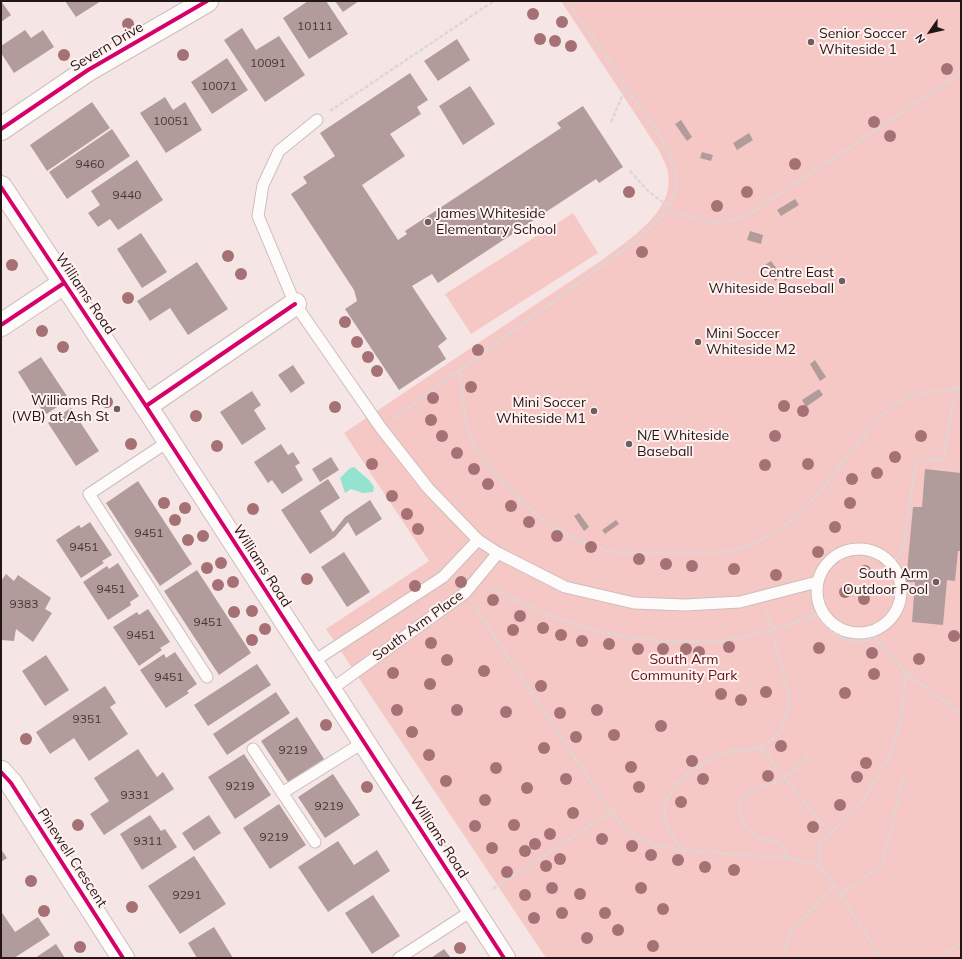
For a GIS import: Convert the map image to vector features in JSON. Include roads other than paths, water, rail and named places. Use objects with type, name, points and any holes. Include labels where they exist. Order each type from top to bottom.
[{"type":"street","name":"Severn Drive","points":[[1,129],[88,70],[207,1]]},
{"type":"street","name":"Williams Road","points":[[1,186],[169,441],[311,663],[504,958]]},
{"type":"street","points":[[1,325],[64,283]]},
{"type":"street","points":[[146,406],[295,304]]},
{"type":"street","name":"Pinewell Crescent","points":[[1,772],[11,783],[123,958]]},
{"type":"lane","points":[[317,120],[279,151],[263,185],[258,216],[295,304],[381,428],[428,488],[478,540],[498,553],[565,587],[634,603],[685,605],[740,602],[818,582]]},
{"type":"lane","points":[[169,441],[89,494],[207,677]]},
{"type":"lane","name":"South Arm Place","points":[[311,663],[443,577],[478,540]]},
{"type":"lane","points":[[855,549],[868,550],[881,555],[891,564],[898,576],[901,589],[899,603],[892,616],[872,634],[856,633],[842,629],[830,621],[821,610],[817,596],[818,582],[822,570],[831,560],[842,552],[855,549]]},
{"type":"lane","name":"South Arm Place","points":[[330,690],[465,593],[498,553]]},
{"type":"lane","points":[[282,794],[364,742]]},
{"type":"lane","points":[[253,750],[315,842]]},
{"type":"lane","points":[[399,958],[473,910]]},
{"type":"place","name":"Senior Soccer Whiteside 1","points":[[811,42]]},
{"type":"place","name":"James Whiteside Elementary School","points":[[428,222]]},
{"type":"place","name":"Centre East Whiteside Baseball","points":[[842,281]]},
{"type":"place","name":"Mini Soccer Whiteside M2","points":[[698,342]]},
{"type":"place","name":"Williams Rd (WB) at Ash St","points":[[117,409]]},
{"type":"place","name":"Mini Soccer Whiteside M1","points":[[594,411]]},
{"type":"place","name":"N/E Whiteside Baseball","points":[[629,444]]},
{"type":"place","name":"South Arm Outdoor Pool","points":[[936,582]]},
{"type":"park label","name":"South Arm Community Park","points":[[684,668]]}]
